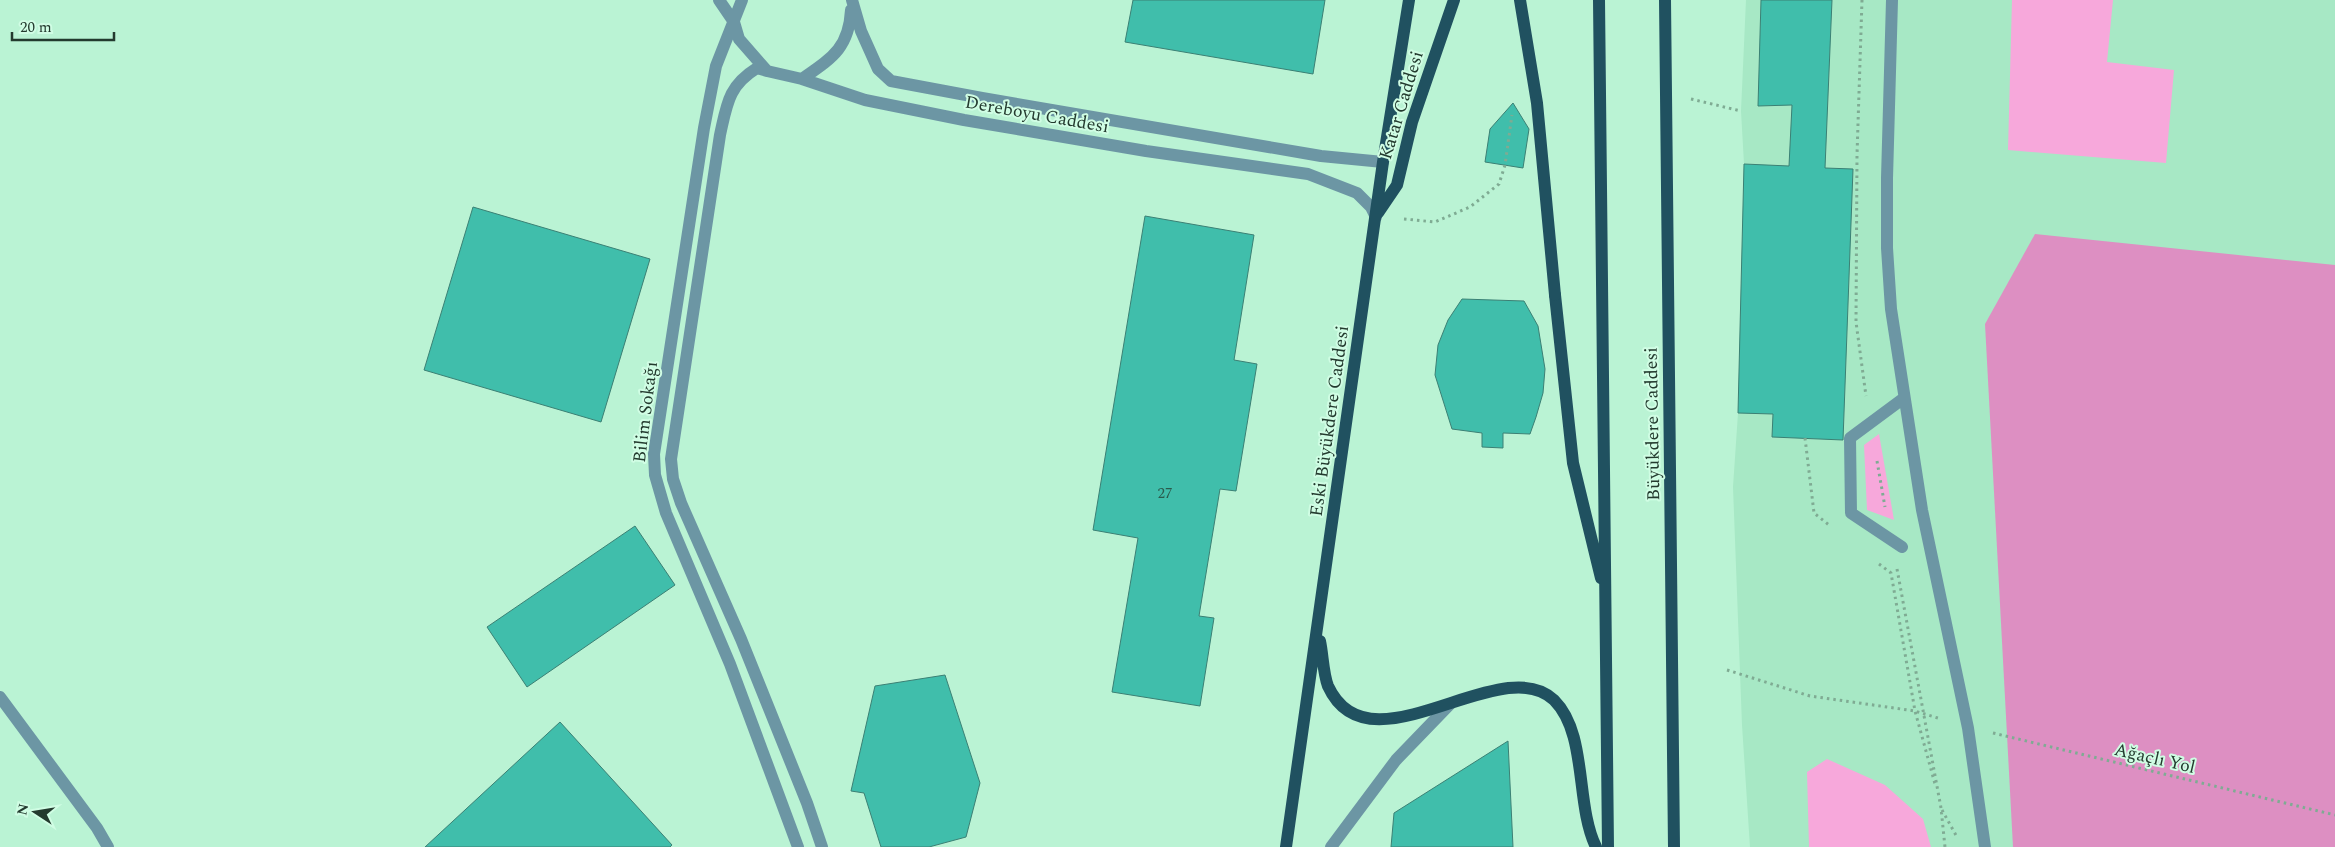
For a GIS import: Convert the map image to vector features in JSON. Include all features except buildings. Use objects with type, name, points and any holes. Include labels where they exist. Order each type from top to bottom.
[{"type":"main road","name":"Eski Büyükdere Caddesi","points":[[1286,847],[1383,162],[1409,0]]},
{"type":"main road","name":"Katar Caddesi","points":[[1376,217],[1396,185],[1412,122],[1454,0]]},
{"type":"main road","points":[[1520,0],[1537,103],[1573,463],[1606,598]]},
{"type":"main road","points":[[1599,0],[1608,847]]},
{"type":"main road","name":"Büyükdere Caddesi","points":[[1664,0],[1674,847]]},
{"type":"main road","points":[[1318,629],[1328,685],[1342,706],[1361,716],[1381,718],[1414,716],[1500,688],[1528,688],[1552,698],[1566,714],[1575,741],[1581,788],[1596,847]]},
{"type":"street","points":[[720,0],[734,22],[739,39],[750,54],[767,71]]},
{"type":"street","name":"Bilim Sokağı","points":[[742,0],[716,66],[704,128],[654,454],[655,475],[666,513],[734,673],[798,847]]},
{"type":"street","points":[[802,79],[830,60],[842,46],[850,27],[852,0]]},
{"type":"street","name":"Dereboyu Caddesi","points":[[852,0],[861,31],[878,69],[891,81],[1321,156],[1383,162]]},
{"type":"street","points":[[1892,0],[1887,178],[1887,248],[1890,309],[1922,510],[1968,728],[1985,847]]},
{"type":"street","name":"Bilim Sokağı","points":[[767,71],[757,68],[742,77],[728,97],[720,136],[671,459],[673,479],[681,504],[741,639],[807,803],[822,847]]},
{"type":"street","name":"Dereboyu Caddesi","points":[[767,71],[802,79],[865,100],[964,120],[1146,151],[1308,174],[1357,193],[1371,207],[1376,217]]},
{"type":"street","points":[[1902,548],[1851,513],[1850,438],[1904,398]]},
{"type":"street","points":[[0,697],[97,828],[108,847]]},
{"type":"street","points":[[1330,847],[1396,760],[1450,704]]},
{"type":"path","points":[[1665,93],[1742,111]]},
{"type":"path","points":[[1376,217],[1435,222],[1470,206],[1499,184],[1505,165]]},
{"type":"path","points":[[1804,438],[1814,513],[1837,531]]},
{"type":"path","points":[[1876,561],[1891,573],[1916,711],[1942,808],[1959,841]]},
{"type":"path","name":"Ağaçlı Yol","points":[[1727,670],[1810,696],[1916,711],[1968,728],[2335,815]]},
{"type":"shaded area","points":[[1746,0],[2335,0],[2335,847],[1750,847],[1742,725],[1733,487],[1738,413],[1744,164],[1741,111]]},
{"type":"shaded area","points":[[2012,0],[2113,0],[2107,62],[2174,70],[2166,163],[2008,150]]},
{"type":"shaded area","points":[[2035,234],[2335,265],[2335,847],[2013,847],[1985,324]]},
{"type":"shaded area","points":[[1879,434],[1894,520],[1867,510],[1864,445]]},
{"type":"shaded area","points":[[1827,759],[1885,785],[1923,819],[1931,847],[1809,847],[1807,772]]}]
